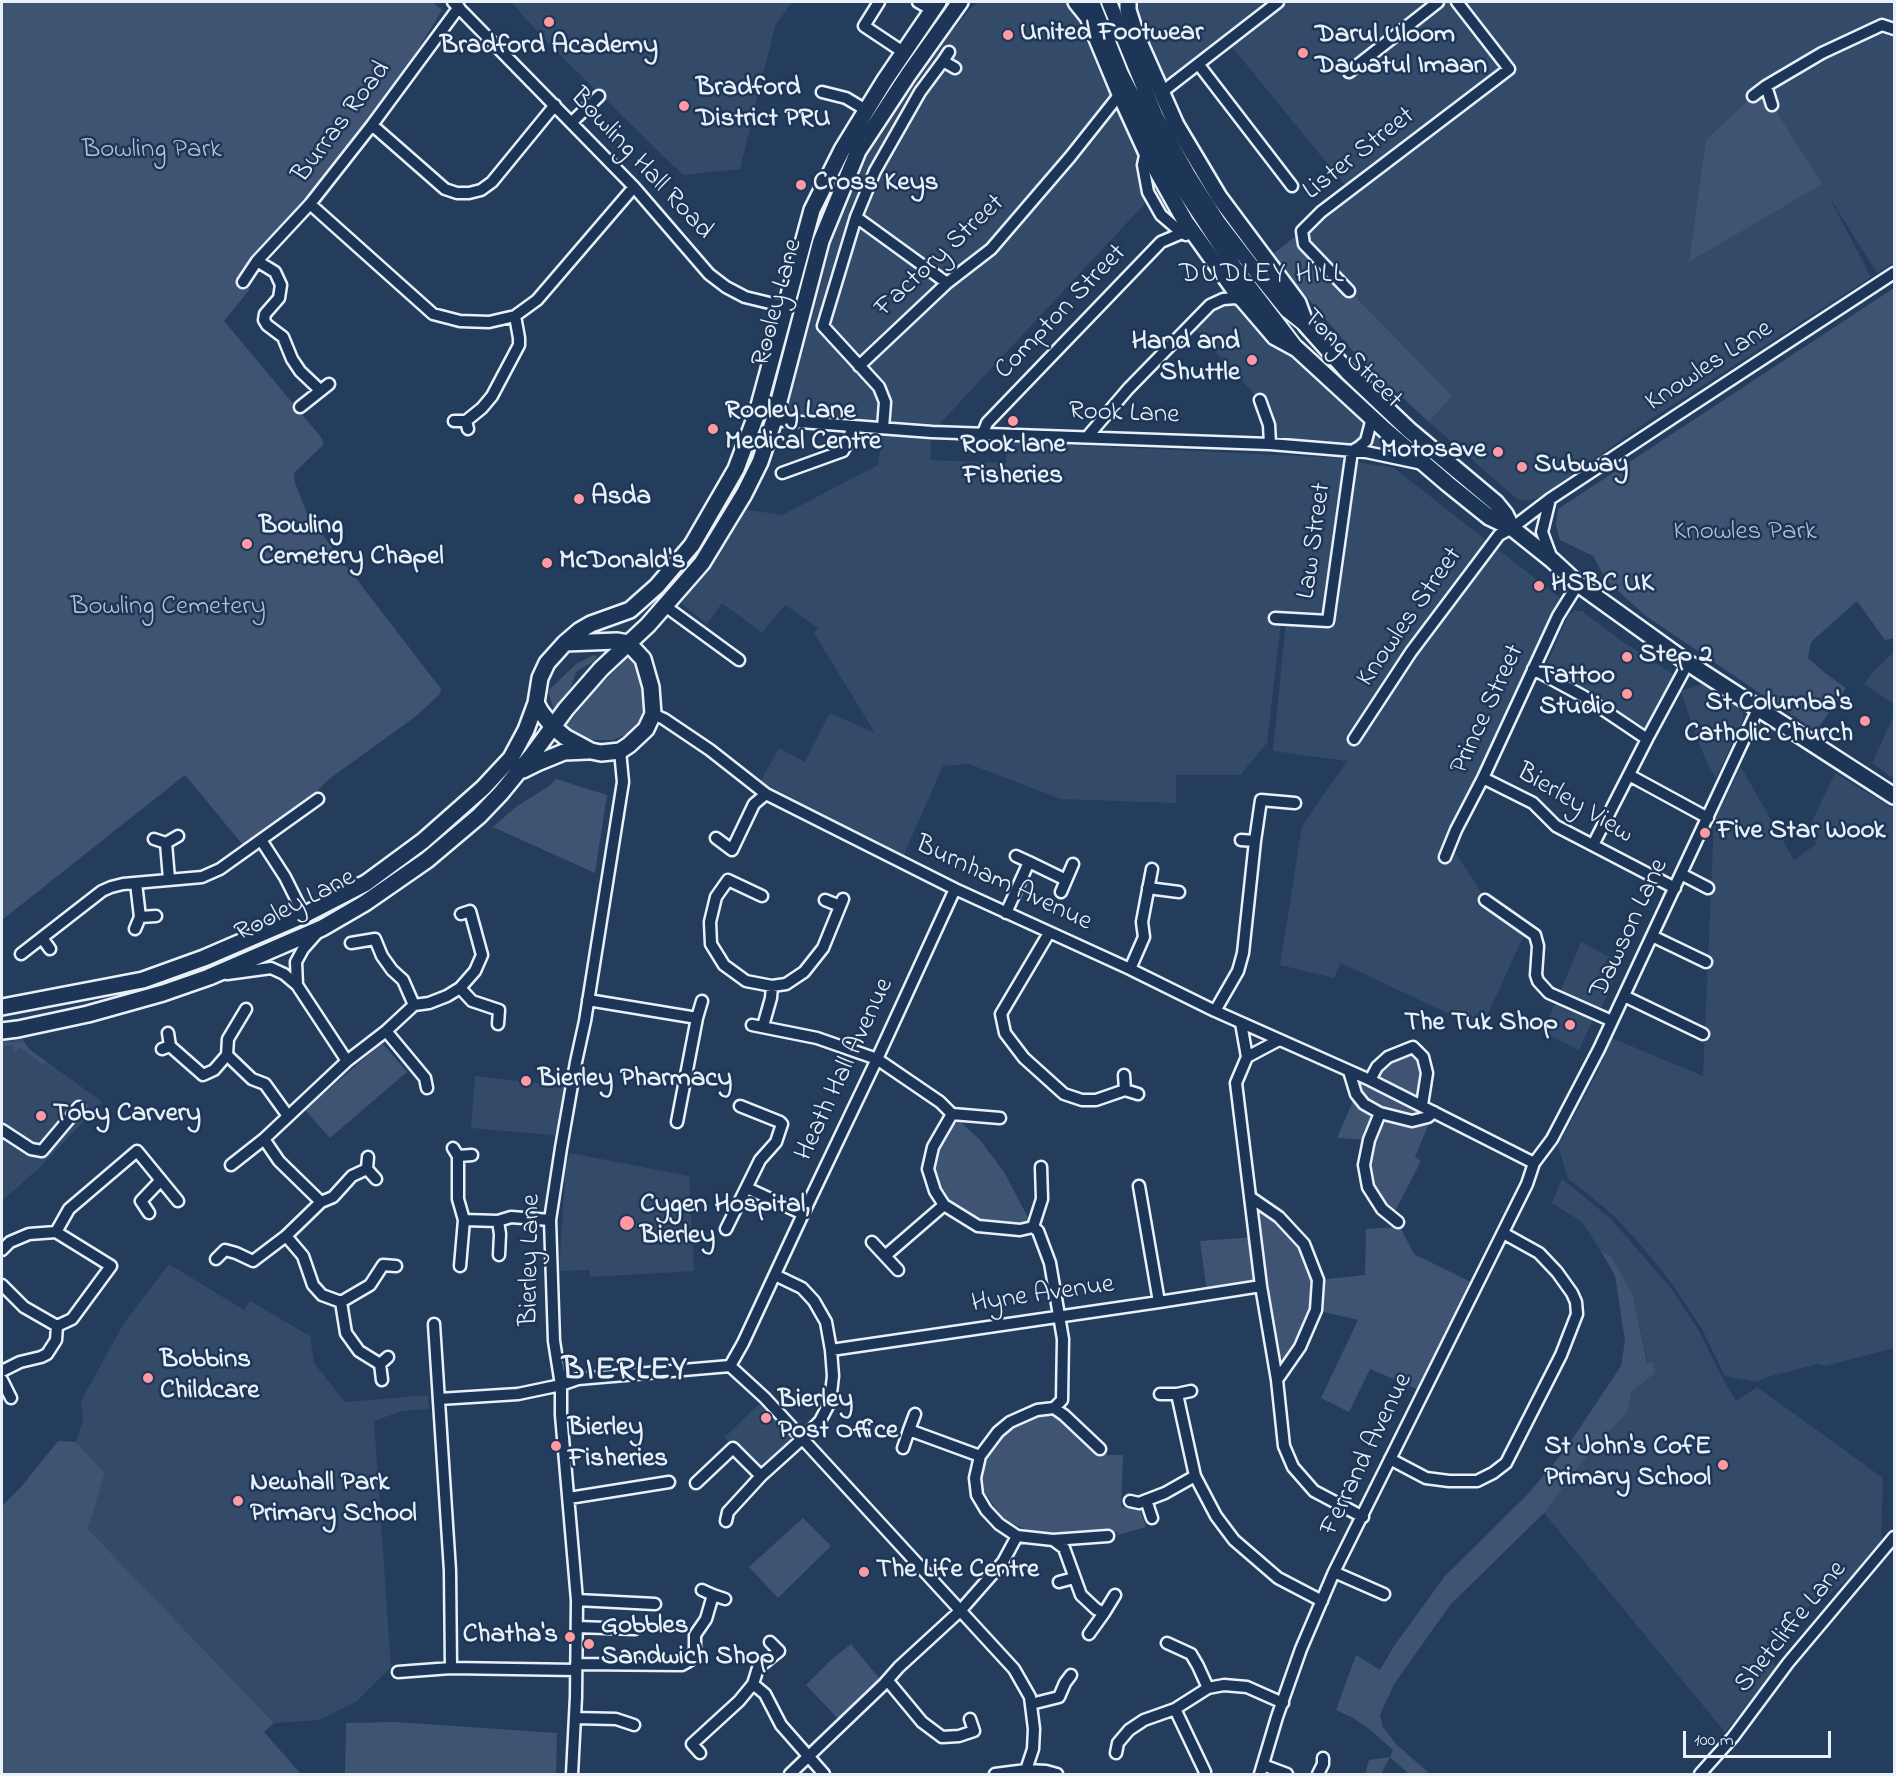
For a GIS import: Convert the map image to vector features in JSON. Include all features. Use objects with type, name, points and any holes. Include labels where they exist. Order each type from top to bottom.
[{"type":"highway","name":"Rooley Lane","points":[[2,1031],[88,1014],[163,993],[209,977],[322,928],[365,903],[428,860],[478,816],[518,773],[552,726],[601,669],[665,606],[702,563],[744,494],[760,462],[774,420],[821,241],[858,151],[960,2]]},
{"type":"highway","points":[[1076,2],[1088,17],[1146,151],[1197,239],[1245,303],[1275,337],[1297,349]]},
{"type":"highway","points":[[1128,2],[1128,10],[1136,35],[1176,125],[1219,197],[1298,303],[1306,325]]},
{"type":"highway","name":"Rooley Lane","points":[[2,1007],[143,980],[204,958],[304,915],[366,884],[423,841],[483,788],[511,758],[526,730],[536,703],[540,678],[547,663],[579,631],[591,624],[630,610],[657,586],[692,545],[736,469],[757,412],[812,210],[842,150],[866,110],[935,6]]},
{"type":"highway","name":"Tong Street","points":[[1306,325],[1348,372],[1409,430],[1496,503],[1512,528]]},
{"type":"highway","name":"Tong Street","points":[[1297,349],[1423,464],[1489,517],[1512,528],[1578,584],[1688,663],[1894,796]]},
{"type":"highway","points":[[518,773],[564,752],[620,751],[642,735],[653,714],[647,670],[643,659],[628,644],[602,640],[566,643]]},
{"type":"highway","points":[[601,669],[606,654],[602,640]]},
{"type":"highway","points":[[536,703],[552,726],[565,737],[591,751]]},
{"type":"main road","name":"Tong Street","points":[[1092,2],[1121,74],[1172,172],[1235,268],[1297,349]]},
{"type":"main road","name":"Tong Street","points":[[1109,2],[1156,117],[1188,175],[1218,222],[1254,269],[1287,310],[1306,325]]},
{"type":"street","points":[[879,2],[864,26],[903,52]]},
{"type":"street","name":"Rooley Lane","points":[[918,2],[935,6]]},
{"type":"street","points":[[1162,92],[1278,2]]},
{"type":"street","points":[[1349,72],[1438,2]]},
{"type":"street","name":"Lister Street","points":[[1348,291],[1304,244],[1302,231],[1321,212],[1509,69],[1457,2]]},
{"type":"street","name":"Bowling Hall Road","points":[[456,4],[634,187],[709,274],[726,287],[745,297],[786,307]]},
{"type":"street","name":"Burras Road","points":[[243,282],[257,261],[310,204],[372,125],[456,4]]},
{"type":"street","points":[[1753,96],[1822,53],[1882,25],[1894,29]]},
{"type":"street","points":[[883,428],[885,402],[879,387],[823,326],[856,217],[875,171],[920,92],[946,57],[955,68]]},
{"type":"street","points":[[1199,65],[1292,186]]},
{"type":"street","points":[[1766,86],[1772,105]]},
{"type":"street","points":[[822,92],[846,98],[866,110]]},
{"type":"street","name":"Factory Street","points":[[859,366],[947,283],[991,249],[1070,157],[1120,94]]},
{"type":"street","points":[[572,122],[598,96]]},
{"type":"street","points":[[372,125],[445,189],[457,193],[469,193],[481,190],[492,182],[555,105]]},
{"type":"street","points":[[1146,151],[1143,165],[1148,192],[1161,215],[1182,233],[1197,239]]},
{"type":"street","points":[[310,204],[433,314],[460,321],[502,321],[515,316],[537,300],[634,187]]},
{"type":"street","points":[[856,217],[947,283]]},
{"type":"street","name":"Compton Street","points":[[983,433],[987,423],[1161,242],[1182,233]]},
{"type":"street","points":[[257,261],[275,272],[281,285],[279,298],[265,314],[264,320],[283,337],[300,371],[325,387],[300,406]]},
{"type":"street","name":"Knowles Lane","points":[[1512,528],[1550,499],[1894,273]]},
{"type":"street","points":[[1088,436],[1128,389],[1210,306],[1223,299],[1236,298],[1245,303]]},
{"type":"street","points":[[463,424],[492,396],[519,345],[515,316]]},
{"type":"street","points":[[1260,400],[1269,425],[1270,444]]},
{"type":"street","points":[[1352,451],[1366,441],[1372,418]]},
{"type":"street","name":"Rook Lane","points":[[774,420],[983,433],[1270,444],[1366,452],[1423,464]]},
{"type":"street","points":[[782,473],[843,451],[849,440],[852,426]]},
{"type":"street","name":"Law Street","points":[[1275,618],[1328,621],[1352,451]]},
{"type":"street","points":[[1550,499],[1542,532],[1552,560]]},
{"type":"street","name":"Knowles Street","points":[[1353,739],[1411,652],[1494,540],[1498,535],[1512,528]]},
{"type":"street","name":"Prince Street","points":[[1445,858],[1456,830],[1483,778],[1558,616],[1578,584]]},
{"type":"street","points":[[665,606],[740,660]]},
{"type":"street","points":[[1593,845],[1688,663]]},
{"type":"street","points":[[1533,669],[1583,696],[1647,739]]},
{"type":"street","name":"Dawson Lane","points":[[1534,1163],[1552,1139],[1599,1049],[1758,709]]},
{"type":"street","name":"Burnham Avenue","points":[[653,714],[683,732],[766,794],[955,889],[1130,969],[1241,1023],[1370,1080],[1534,1163]]},
{"type":"street","name":"Bierley Lane","points":[[572,1774],[577,1600],[561,1415],[561,1385],[554,1341],[550,1220],[588,1000],[622,782],[620,751]]},
{"type":"street","points":[[1629,775],[1708,818]]},
{"type":"street","name":"Bierley View","points":[[1483,778],[1533,804],[1556,826],[1675,888]]},
{"type":"street","points":[[716,838],[732,850],[754,804],[766,794]]},
{"type":"street","points":[[21,954],[102,891],[111,887],[202,877],[220,869],[318,799]]},
{"type":"street","points":[[1215,1011],[1238,971],[1243,953],[1261,800],[1295,803]]},
{"type":"street","points":[[154,839],[166,843],[178,836]]},
{"type":"street","points":[[261,840],[285,877],[304,915]]},
{"type":"street","points":[[1241,840],[1255,841]]},
{"type":"street","points":[[166,843],[169,879]]},
{"type":"street","points":[[1016,856],[1066,880]]},
{"type":"street","points":[[1006,913],[1029,862]]},
{"type":"street","points":[[1060,892],[1073,864]]},
{"type":"street","points":[[1130,969],[1144,937],[1142,922],[1152,869]]},
{"type":"street","points":[[1681,874],[1708,888]]},
{"type":"street","points":[[762,896],[728,877],[716,897],[710,922],[711,944],[724,964],[746,981],[772,986],[786,984],[804,972],[824,948],[841,902],[825,900]]},
{"type":"street","points":[[135,928],[140,917],[136,884]]},
{"type":"street","points":[[1148,888],[1179,892]]},
{"type":"street","name":"Heath Hall Avenue","points":[[729,1366],[743,1343],[955,889]]},
{"type":"street","points":[[1485,900],[1535,935],[1538,946],[1536,975],[1538,981],[1549,993],[1612,1021]]},
{"type":"street","points":[[231,1165],[264,1139],[347,1061],[386,1031],[414,1005],[429,1003],[460,988],[475,971],[482,955],[470,912]]},
{"type":"street","points":[[140,917],[156,916]]},
{"type":"street","points":[[297,985],[296,962],[303,949],[322,928]]},
{"type":"street","points":[[1049,933],[1001,1014],[1005,1033],[1024,1058],[1064,1094],[1082,1100],[1096,1100],[1125,1090],[1138,1094]]},
{"type":"street","points":[[1652,936],[1706,962]]},
{"type":"street","points":[[42,938],[50,950]]},
{"type":"street","points":[[351,943],[375,939],[382,956],[403,980],[414,1005]]},
{"type":"street","points":[[209,977],[271,969],[284,974],[297,985],[347,1061]]},
{"type":"street","points":[[772,986],[771,998],[757,1026],[817,1038],[877,1059],[940,1102],[952,1114],[999,1118]]},
{"type":"street","points":[[460,988],[472,1001],[499,1010],[498,1024]]},
{"type":"street","points":[[1623,996],[1703,1034]]},
{"type":"street","points":[[588,1000],[697,1018]]},
{"type":"street","points":[[677,1122],[702,1001]]},
{"type":"street","points":[[168,1033],[166,1048],[203,1075],[214,1070],[227,1055],[228,1039],[246,1009]]},
{"type":"street","points":[[1241,1023],[1247,1058],[1236,1083],[1261,1286],[1277,1380],[1284,1446],[1293,1467],[1314,1491],[1363,1517]]},
{"type":"street","points":[[386,1031],[426,1083],[435,1072]]},
{"type":"street","points":[[1247,1058],[1279,1040]]},
{"type":"street","points":[[1370,1080],[1377,1066],[1388,1057],[1413,1047],[1423,1057],[1427,1073],[1422,1105]]},
{"type":"street","points":[[227,1055],[252,1079],[264,1084],[288,1116]]},
{"type":"street","points":[[1348,1071],[1356,1094],[1364,1104],[1380,1113],[1412,1121],[1428,1117],[1434,1112]]},
{"type":"street","points":[[1124,1075],[1125,1090]]},
{"type":"street","points":[[726,1229],[760,1160],[776,1142],[782,1124],[740,1106]]},
{"type":"street","points":[[2,1130],[31,1149],[42,1150],[79,1107]]},
{"type":"street","points":[[1380,1113],[1369,1140],[1364,1165],[1368,1187],[1382,1209],[1398,1222]]},
{"type":"street","points":[[952,1114],[933,1147],[928,1169],[935,1191],[944,1205],[978,1226],[1020,1230],[1033,1227]]},
{"type":"street","points":[[264,1139],[279,1161],[321,1202]]},
{"type":"street","points":[[56,1232],[69,1209],[137,1151],[178,1201]]},
{"type":"street","points":[[460,1266],[464,1220],[458,1199],[455,1152],[472,1155]]},
{"type":"street","points":[[368,1157],[367,1169],[376,1179]]},
{"type":"street","name":"Ferrand Avenue","points":[[1262,1770],[1302,1649],[1334,1572],[1527,1184],[1534,1163]]},
{"type":"street","points":[[1033,1227],[1042,1199],[1041,1167]]},
{"type":"street","points":[[216,1259],[223,1247],[253,1261],[286,1236],[321,1202],[333,1197],[352,1176],[367,1169]]},
{"type":"street","points":[[149,1213],[141,1201],[161,1180]]},
{"type":"street","points":[[1139,1186],[1159,1302]]},
{"type":"street","points":[[747,1188],[803,1214]]},
{"type":"street","points":[[1250,1197],[1279,1217],[1304,1244],[1318,1280],[1316,1310],[1300,1347],[1277,1380]]},
{"type":"street","points":[[885,1256],[944,1205]]},
{"type":"street","points":[[464,1220],[498,1221],[511,1217],[550,1220]]},
{"type":"street","points":[[498,1221],[499,1255]]},
{"type":"street","points":[[1033,1227],[1038,1231],[1050,1263],[1060,1316],[1063,1339],[1062,1400],[1054,1408],[1036,1410],[1010,1422],[993,1438],[980,1456],[975,1478],[977,1495],[986,1510],[999,1524],[1017,1536],[1053,1540],[1108,1536]]},
{"type":"street","points":[[2,1250],[10,1242],[29,1234],[56,1232],[111,1266],[72,1318],[57,1326]]},
{"type":"street","points":[[1390,1459],[1426,1478],[1477,1481],[1493,1473],[1506,1463],[1561,1355],[1577,1314],[1576,1302],[1572,1293],[1539,1253],[1503,1233]]},
{"type":"street","points":[[286,1236],[303,1256],[313,1285],[322,1295],[341,1302]]},
{"type":"street","points":[[872,1242],[898,1270]]},
{"type":"street","points":[[341,1302],[370,1285],[383,1265],[396,1266]]},
{"type":"street","points":[[726,1521],[728,1512],[761,1476],[820,1421],[830,1402],[833,1376],[831,1350],[825,1322],[814,1301],[802,1288],[775,1275]]},
{"type":"street","points":[[2,1285],[24,1307],[57,1326]]},
{"type":"street","name":"Hyne Avenue","points":[[831,1350],[1261,1286]]},
{"type":"street","points":[[341,1302],[346,1333],[359,1351],[384,1360],[382,1380]]},
{"type":"street","points":[[434,1324],[450,1571],[451,1668]]},
{"type":"street","points":[[2,1371],[20,1362],[45,1356],[56,1340],[57,1326]]},
{"type":"street","points":[[439,1399],[518,1394],[578,1379],[729,1366],[765,1398],[1014,1669],[1030,1696],[1034,1729],[1033,1749],[1026,1770]]},
{"type":"street","points":[[2,1380],[11,1398]]},
{"type":"street","points":[[1160,1394],[1191,1391]]},
{"type":"street","points":[[1177,1394],[1195,1476],[1216,1516],[1234,1540],[1278,1578],[1322,1601]]},
{"type":"street","points":[[1054,1408],[1100,1449]]},
{"type":"street","points":[[903,1448],[915,1414]]},
{"type":"street","points":[[909,1430],[980,1456]]},
{"type":"street","points":[[696,1483],[731,1446],[761,1476]]},
{"type":"street","points":[[1130,1501],[1139,1503],[1165,1493],[1195,1476]]},
{"type":"street","points":[[569,1498],[669,1482]]},
{"type":"street","points":[[1146,1500],[1152,1518]]},
{"type":"street","points":[[790,1774],[960,1611],[1004,1562],[1017,1536]]},
{"type":"street","name":"Shetcliffe Lane","points":[[1700,1774],[1733,1737],[1788,1663],[1894,1537]]},
{"type":"street","points":[[1053,1540],[1064,1548],[1081,1595],[1104,1613]]},
{"type":"street","points":[[1334,1572],[1384,1594]]},
{"type":"street","points":[[1059,1582],[1074,1578]]},
{"type":"street","points":[[702,1590],[725,1599]]},
{"type":"street","points":[[399,1672],[451,1668],[682,1665],[692,1660],[695,1635],[706,1619],[713,1595]]},
{"type":"street","points":[[1089,1634],[1115,1595]]},
{"type":"street","points":[[577,1600],[649,1601]]},
{"type":"street","points":[[577,1627],[635,1629]]},
{"type":"street","points":[[700,1753],[692,1744],[739,1701],[753,1684],[758,1668],[785,1651],[770,1642]]},
{"type":"street","points":[[1167,1643],[1191,1654],[1208,1688]]},
{"type":"street","points":[[1064,1708],[1059,1697],[1071,1675]]},
{"type":"street","points":[[888,1681],[922,1722],[942,1737],[959,1736],[974,1731],[970,1719]]},
{"type":"street","points":[[753,1684],[765,1694],[781,1725],[824,1774]]},
{"type":"street","points":[[1116,1753],[1118,1743],[1129,1730],[1144,1720],[1175,1709],[1208,1688],[1224,1685],[1247,1687],[1283,1703]]},
{"type":"street","points":[[1030,1704],[1059,1697]]},
{"type":"street","points":[[1175,1709],[1205,1772]]},
{"type":"street","points":[[575,1718],[616,1719],[634,1725]]},
{"type":"street","points":[[1318,1774],[1325,1761]]},
{"type":"street","points":[[995,1774],[1026,1770],[1057,1774]]},
{"type":"street","points":[[1262,1770],[1287,1774]]},
{"type":"shaded area","name":"Bradford District PRU","points":[[511,2],[792,2],[775,26],[740,169],[683,175],[548,43]]},
{"type":"shaded area","points":[[978,2],[1076,2],[1146,151],[1151,197],[932,432],[930,460],[1006,463],[1007,442],[1341,458],[1343,464],[1322,615],[1282,613],[1267,743],[1240,775],[1176,775],[1176,803],[1061,799],[969,764],[943,766],[901,861],[757,787],[779,748],[805,762],[830,713],[875,733],[814,633],[818,628],[785,605],[762,633],[722,603],[707,624],[673,597],[736,508],[782,515],[878,465],[883,428],[774,420],[832,219],[855,166],[929,59]]},
{"type":"shaded area","points":[[1128,2],[1893,2],[1894,262],[1877,273],[1828,195],[1871,277],[1648,421],[1540,497],[1521,500],[1429,422],[1451,396],[1304,244],[1302,231],[1349,190],[1228,42],[1162,92]]},
{"type":"shaded area","points":[[1236,298],[1412,446],[1352,451],[1270,444],[1260,400],[1191,325],[1201,314]]},
{"type":"shaded area","points":[[1357,462],[1394,468],[1560,598],[1452,828],[1455,852],[1481,892],[1476,903],[1524,935],[1481,1029],[1341,963],[1334,978],[1280,965],[1302,826],[1347,761],[1273,751],[1286,621],[1335,626]]},
{"type":"shaded area","points":[[1574,611],[1582,611],[1674,675],[1646,728],[1592,691],[1544,670],[1568,616]]},
{"type":"shaded area","points":[[1894,652],[1894,704],[1864,684]]},
{"type":"shaded area","points":[[1703,684],[1743,711],[1743,721],[1716,778],[1707,763],[1681,691]]},
{"type":"shaded area","points":[[1894,715],[1894,779],[1872,763]]},
{"type":"shaded area","points":[[1741,767],[1794,860],[1816,844],[1809,828],[1835,773],[1894,809],[1894,1348],[1825,1366],[1818,1364],[1767,1377],[1757,1382],[1725,1376],[1702,1329],[1673,1285],[1614,1216],[1568,1179],[1558,1146],[1598,1071],[1612,1038],[1703,1076],[1714,822]]},
{"type":"shaded area","points":[[1581,942],[1621,963],[1579,1050],[1543,1032]]},
{"type":"shaded area","points":[[18,1029],[28,1048],[102,1102],[40,1167],[2,1201],[2,1031]]},
{"type":"shaded area","points":[[475,1076],[572,1087],[563,1136],[471,1128]]},
{"type":"shaded area","name":"Cygen Hospital, Bierley","points":[[570,1153],[689,1176],[694,1271],[590,1277],[590,1270],[559,1271],[566,1165]]},
{"type":"shaded area","name":"St John's CofE Primary School","points":[[1562,1179],[1610,1218],[1671,1288],[1699,1331],[1736,1401],[1757,1387],[1883,1478],[1881,1541],[1855,1573],[1829,1594],[1775,1627],[1767,1640],[1768,1652],[1776,1668],[1725,1732],[1544,1513],[1590,1452],[1627,1413],[1632,1391],[1648,1364],[1633,1295],[1611,1256],[1601,1251],[1582,1222],[1552,1203]]},
{"type":"shaded area","name":"Newhall Park Primary School","points":[[169,1264],[244,1310],[250,1301],[310,1336],[314,1363],[345,1402],[428,1395],[429,1409],[402,1411],[374,1421],[391,1667],[356,1702],[319,1720],[274,1723],[88,1529],[105,1473],[76,1442],[83,1420],[81,1401],[124,1323]]},
{"type":"shaded area","points":[[765,1398],[802,1439],[761,1476],[725,1437]]},
{"type":"green space","points":[[2,2],[432,2],[442,10],[372,125],[240,281],[250,289],[224,321],[323,441],[322,446],[294,473],[295,483],[308,516],[441,689],[440,694],[415,717],[329,779],[318,790],[316,798],[242,844],[185,775],[2,920]]},
{"type":"green space","points":[[1766,86],[1772,105],[1822,184],[1689,262],[1706,140]]},
{"type":"green space","points":[[1302,231],[1304,244],[1452,396],[1429,422],[1359,358],[1298,287],[1276,263],[1268,258]]},
{"type":"green space","name":"Knowles Park","points":[[1894,288],[1894,638],[1885,640],[1857,601],[1811,642],[1808,658],[1846,688],[1816,731],[1646,616],[1606,580],[1593,556],[1560,540],[1556,526],[1558,509]]},
{"type":"green space","points":[[594,655],[597,657],[594,661],[576,672],[571,688],[554,710],[548,691],[576,664]]},
{"type":"green space","points":[[630,656],[639,673],[644,692],[641,719],[632,731],[614,740],[595,740],[580,736],[566,726],[594,691]]},
{"type":"green space","points":[[556,779],[607,795],[595,873],[493,827],[516,807]]},
{"type":"green space","points":[[2,1042],[24,1042],[46,1062],[44,1065],[19,1047],[14,1052],[13,1045],[2,1047]]},
{"type":"green space","points":[[382,1043],[407,1072],[330,1138],[305,1110]]},
{"type":"green space","points":[[1403,1050],[1423,1057],[1422,1105],[1434,1112],[1415,1157],[1421,1161],[1392,1217],[1368,1187],[1369,1140],[1337,1138],[1356,1094],[1350,1078],[1369,1080]]},
{"type":"green space","points":[[952,1114],[980,1140],[1004,1172],[1033,1227],[997,1229],[944,1205],[928,1169]]},
{"type":"green space","points":[[1250,1197],[1304,1244],[1318,1280],[1365,1275],[1366,1229],[1400,1227],[1414,1254],[1477,1285],[1424,1392],[1370,1369],[1349,1412],[1321,1398],[1358,1320],[1316,1310],[1277,1380],[1261,1286],[1207,1294],[1200,1241],[1255,1237]]},
{"type":"green space","points":[[1601,1251],[1611,1256],[1633,1295],[1647,1363],[1653,1362],[1655,1373],[1632,1391],[1627,1413],[1590,1452],[1544,1513],[1451,1604],[1394,1684],[1380,1715],[1383,1727],[1396,1744],[1430,1774],[1409,1774],[1390,1757],[1393,1750],[1368,1728],[1336,1710],[1356,1655],[1380,1670],[1394,1646],[1445,1576],[1528,1494],[1565,1450],[1621,1366],[1625,1341],[1615,1276]]},
{"type":"green space","points":[[1048,1415],[1074,1427],[1090,1442],[1099,1455],[1123,1455],[1121,1507],[1140,1509],[1146,1527],[1118,1535],[1118,1532],[1079,1535],[1032,1532],[1011,1523],[1000,1515],[982,1488],[980,1478],[983,1461],[998,1440],[1020,1423]]},
{"type":"green space","points":[[58,1441],[76,1442],[105,1473],[88,1529],[274,1723],[264,1732],[301,1774],[2,1774],[2,1506],[21,1487]]},
{"type":"green space","points":[[803,1518],[831,1546],[778,1598],[749,1567]]},
{"type":"green space","points":[[851,1644],[884,1684],[842,1723],[806,1685]]},
{"type":"green space","points":[[395,1722],[557,1733],[556,1774],[345,1774],[346,1723]]},
{"type":"green space","points":[[1390,1757],[1381,1774],[1365,1774],[1369,1760]]},
{"type":"place","name":"Bradford Academy","points":[[549,22]]},
{"type":"place","name":"United Footwear","points":[[1008,35]]},
{"type":"place","name":"Darul Uloom Dawatul Imaan","points":[[1303,53]]},
{"type":"place","name":"Bradford District PRU","points":[[684,106]]},
{"type":"place","name":"Cross Keys","points":[[801,185]]},
{"type":"place","name":"Hand and Shuttle","points":[[1252,360]]},
{"type":"place","name":"Rook lane Fisheries","points":[[1013,421]]},
{"type":"place","name":"Rooley Lane Medical Centre","points":[[713,429]]},
{"type":"place","name":"Motosave","points":[[1498,452]]},
{"type":"place","name":"Subway","points":[[1522,467]]},
{"type":"place","name":"Asda","points":[[579,499]]},
{"type":"place","name":"Bowling Cemetery Chapel","points":[[247,544]]},
{"type":"place","name":"McDonald's","points":[[547,563]]},
{"type":"place","name":"HSBC UK","points":[[1539,586]]},
{"type":"place","name":"Step 2","points":[[1627,657]]},
{"type":"place","name":"Tattoo Studio","points":[[1627,694]]},
{"type":"place","name":"St Columba's Catholic Church","points":[[1865,721]]},
{"type":"place","name":"Five Star Wook","points":[[1705,833]]},
{"type":"place","name":"The Tuk Shop","points":[[1570,1025]]},
{"type":"place","name":"Bierley Pharmacy","points":[[526,1081]]},
{"type":"place","name":"Toby Carvery","points":[[41,1116]]},
{"type":"place","name":"Cygen Hospital, Bierley","points":[[627,1223]]},
{"type":"place","name":"Bobbins Childcare","points":[[148,1378]]},
{"type":"place","name":"Bierley Post Office","points":[[766,1418]]},
{"type":"place","name":"Bierley Fisheries","points":[[556,1446]]},
{"type":"place","name":"St John's CofE Primary School","points":[[1723,1465]]},
{"type":"place","name":"Newhall Park Primary School","points":[[238,1501]]},
{"type":"place","name":"The Life Centre","points":[[864,1572]]},
{"type":"place","name":"Chatha's","points":[[570,1637]]},
{"type":"place","name":"Gobbles Sandwich Shop","points":[[589,1644]]},
{"type":"district","name":"DUDLEY HILL","points":[[1262,276]]},
{"type":"district","name":"BIERLEY","points":[[625,1373]]},
{"type":"park label","name":"Bowling Park","points":[[152,152]]},
{"type":"park label","name":"Bowling Cemetery","points":[[168,609]]}]
